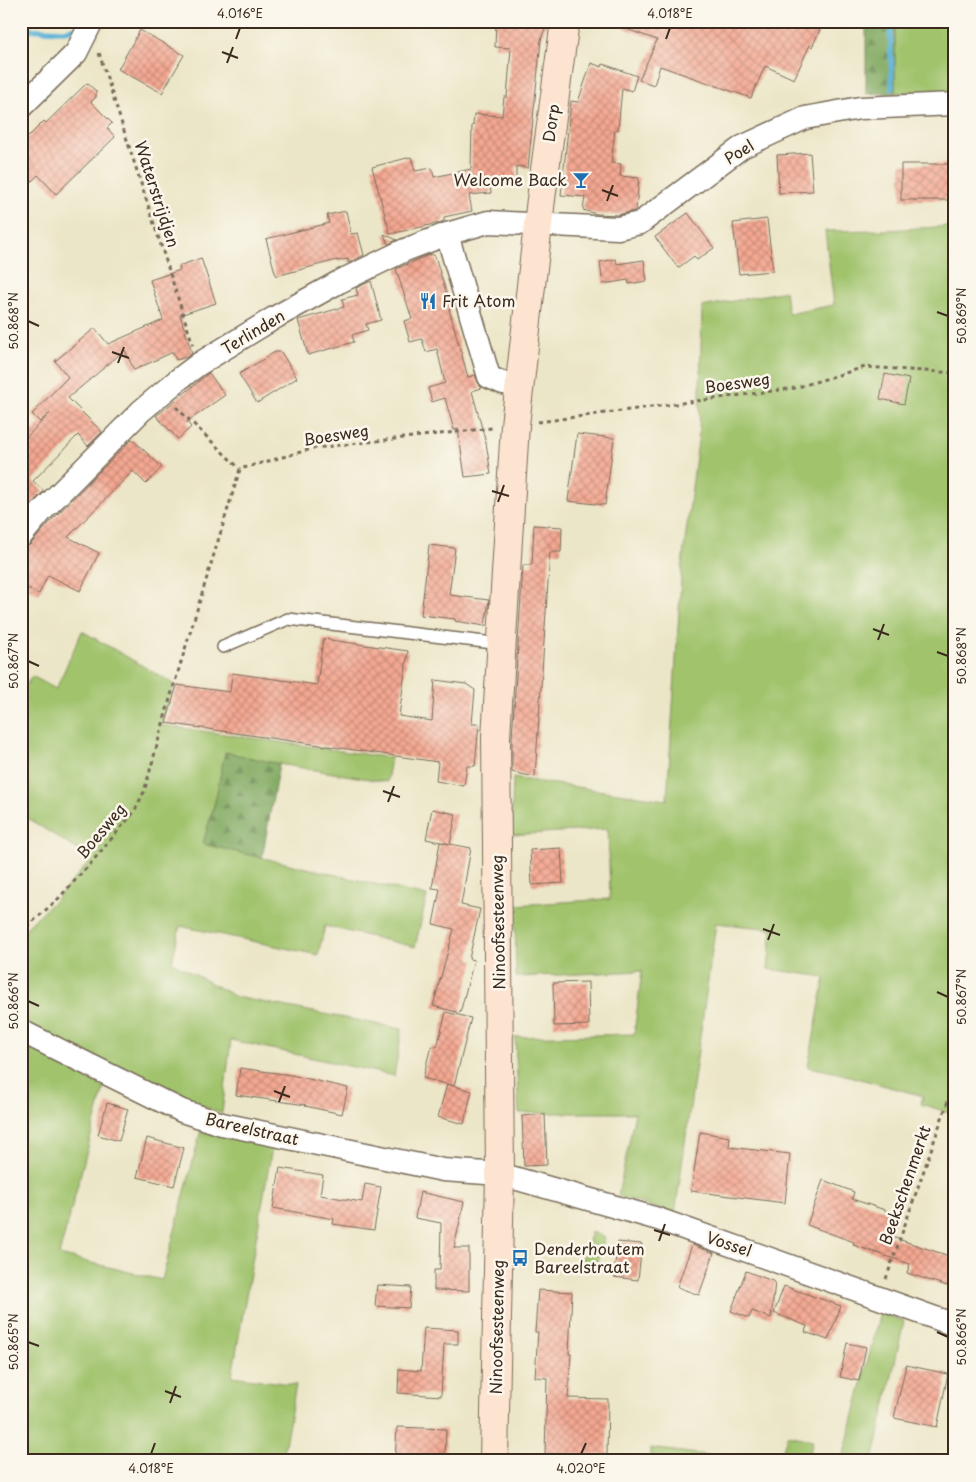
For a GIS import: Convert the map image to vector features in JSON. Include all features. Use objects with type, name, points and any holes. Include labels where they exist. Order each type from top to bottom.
[{"type":"street","name":"Dorp","points":[[538,225],[565,21]]},
{"type":"street","points":[[21,107],[76,53],[89,29]]},
{"type":"street","name":"Poel","points":[[538,225],[564,224],[618,228],[640,223],[742,147],[805,118],[860,108],[955,104]]},
{"type":"street","name":"Terlinden","points":[[21,536],[42,511],[134,417],[199,364],[274,318],[339,282],[405,250],[447,234],[488,222],[538,225]]},
{"type":"street","name":"Ninoofsesteenweg","points":[[494,1461],[500,1174],[496,737],[515,425],[538,225]]},
{"type":"street","points":[[447,234],[489,377],[503,383],[520,384]]},
{"type":"street","name":"Bareelstraat","points":[[21,1031],[182,1112],[222,1124],[443,1170],[500,1174]]},
{"type":"street","name":"Vossel","points":[[500,1174],[658,1219],[955,1325]]},
{"type":"lane","points":[[223,647],[288,619],[502,644]]},
{"type":"path","name":"Waterstrijdjen","points":[[89,29],[96,43],[199,364]]},
{"type":"path","name":"Boesweg","points":[[21,932],[58,899],[90,864],[134,812],[144,792],[171,695],[240,469],[315,448],[515,425],[795,388],[865,367],[955,373]]},
{"type":"path","points":[[162,393],[240,469]]},
{"type":"path","name":"Beekschenmerkt","points":[[880,1297],[955,1081]]},
{"type":"green space","points":[[866,21],[895,21],[895,93],[866,94]]},
{"type":"green space","points":[[895,21],[955,21],[955,92],[895,93]]},
{"type":"green space","points":[[955,226],[955,1098],[950,1113],[921,1104],[923,1096],[834,1072],[808,1067],[825,977],[768,969],[772,929],[716,923],[675,1214],[618,1196],[635,1113],[519,1113],[515,1037],[634,1034],[642,971],[516,977],[515,905],[610,899],[608,829],[511,835],[513,778],[667,800],[682,564],[699,434],[702,307],[785,291],[788,314],[834,305],[825,231]]},
{"type":"green space","points":[[82,631],[174,684],[161,725],[391,758],[387,782],[279,764],[225,752],[216,798],[203,844],[427,896],[415,947],[325,926],[318,955],[180,926],[172,962],[236,997],[402,1029],[394,1076],[231,1040],[222,1113],[150,1088],[21,1021],[21,933],[55,900],[92,859],[21,814],[21,693],[32,676],[56,689]]},
{"type":"green space","points":[[225,752],[279,764],[262,858],[203,844],[216,798]]},
{"type":"green space","points":[[32,1048],[104,1087],[59,1255],[162,1280],[201,1130],[272,1148],[232,1376],[296,1385],[282,1461],[21,1461],[21,1087]]},
{"type":"green space","points":[[591,1232],[605,1237],[595,1268],[581,1263]]},
{"type":"green space","points":[[880,1313],[904,1321],[873,1461],[842,1461]]},
{"type":"green space","points":[[787,1435],[813,1440],[809,1456],[836,1461],[780,1461]]},
{"type":"green space","points":[[650,1448],[754,1461],[650,1461]]},
{"type":"building","points":[[496,21],[547,21],[541,40],[528,168],[516,166],[516,186],[490,186],[491,193],[469,195],[472,211],[444,217],[444,221],[439,223],[390,234],[372,167],[411,157],[415,171],[432,168],[434,177],[471,169],[474,114],[502,116],[504,97],[507,97],[511,48],[495,47]]},
{"type":"building","points":[[610,21],[824,21],[794,79],[765,66],[751,98],[660,66],[654,85],[639,80],[657,40],[610,23]]},
{"type":"building","points":[[140,30],[184,55],[162,93],[118,69]]},
{"type":"building","points":[[591,63],[602,67],[603,64],[637,76],[632,91],[622,88],[618,130],[615,129],[611,163],[621,164],[620,176],[639,178],[636,210],[617,215],[597,214],[583,210],[585,197],[561,195],[571,101],[578,102]]},
{"type":"building","points":[[87,83],[96,91],[96,97],[91,102],[112,123],[107,128],[115,137],[56,194],[38,175],[21,192],[21,144],[44,121],[46,123]]},
{"type":"building","points":[[810,153],[813,191],[779,193],[777,155]]},
{"type":"building","points":[[901,164],[950,164],[951,200],[901,200]]},
{"type":"building","points":[[346,211],[351,234],[358,233],[364,255],[349,263],[348,259],[337,260],[276,276],[266,239],[329,223],[327,215]]},
{"type":"building","points":[[688,213],[714,248],[697,260],[694,256],[678,268],[655,237]]},
{"type":"building","points":[[767,219],[773,271],[739,274],[733,223]]},
{"type":"building","points":[[384,234],[397,240],[388,244]]},
{"type":"building","points":[[431,254],[435,256],[451,308],[449,309],[468,377],[475,375],[482,388],[472,391],[486,443],[491,474],[465,477],[458,429],[454,430],[445,398],[432,402],[428,388],[445,383],[437,349],[426,352],[422,339],[410,342],[404,321],[412,319],[396,269]]},
{"type":"building","points":[[201,258],[216,303],[180,315],[192,353],[187,357],[176,360],[173,352],[134,370],[125,350],[68,398],[102,432],[88,446],[78,435],[33,481],[44,491],[23,513],[21,512],[21,443],[50,413],[40,422],[32,414],[68,377],[55,361],[95,328],[108,344],[163,320],[150,280],[180,270],[179,266]]},
{"type":"building","points":[[616,259],[617,264],[644,260],[647,281],[629,284],[628,280],[603,284],[600,262]]},
{"type":"building","points":[[371,281],[381,320],[366,324],[368,330],[352,335],[354,342],[308,355],[298,320],[344,307],[342,299],[358,295],[356,288]]},
{"type":"building","points":[[275,352],[281,352],[297,378],[257,403],[239,374]]},
{"type":"building","points":[[209,373],[225,395],[187,422],[191,427],[178,439],[156,416]]},
{"type":"building","points":[[885,374],[909,379],[904,404],[880,399]]},
{"type":"building","points":[[577,434],[614,438],[605,505],[568,501]]},
{"type":"building","points":[[132,439],[162,467],[146,484],[133,471],[68,537],[99,553],[80,591],[48,575],[39,594],[21,585],[21,553],[24,548],[31,544],[52,520]]},
{"type":"building","points":[[534,525],[562,527],[561,552],[550,552],[535,777],[512,772],[512,739],[523,565],[532,565]]},
{"type":"building","points":[[429,545],[455,548],[449,595],[489,600],[485,626],[455,621],[455,619],[421,615]]},
{"type":"building","points":[[323,639],[408,651],[399,716],[432,721],[435,680],[466,684],[475,690],[472,724],[479,724],[475,766],[467,766],[464,786],[436,781],[438,762],[166,723],[177,685],[230,692],[232,673],[317,685]]},
{"type":"building","points":[[432,809],[456,814],[450,844],[426,839]]},
{"type":"building","points":[[440,842],[471,848],[461,905],[480,909],[469,959],[474,960],[460,1013],[433,1006],[454,929],[433,924],[440,889],[432,888]]},
{"type":"building","points":[[561,848],[563,883],[532,885],[530,850]]},
{"type":"building","points":[[588,982],[589,1025],[554,1026],[553,983]]},
{"type":"building","points":[[446,1012],[471,1018],[454,1086],[423,1078],[431,1046],[437,1047]]},
{"type":"building","points":[[240,1068],[291,1075],[348,1088],[342,1114],[306,1105],[236,1095]]},
{"type":"building","points":[[447,1084],[472,1091],[464,1124],[438,1117]]},
{"type":"building","points":[[107,1103],[128,1109],[119,1141],[98,1135]]},
{"type":"building","points":[[545,1114],[547,1165],[524,1166],[522,1116]]},
{"type":"building","points":[[700,1132],[730,1137],[729,1147],[790,1154],[785,1203],[691,1191]]},
{"type":"building","points":[[147,1138],[184,1148],[174,1186],[137,1177]]},
{"type":"building","points":[[280,1168],[323,1175],[320,1195],[362,1202],[365,1184],[381,1187],[374,1230],[333,1224],[334,1219],[273,1208]]},
{"type":"building","points":[[823,1180],[854,1192],[852,1199],[897,1214],[889,1236],[955,1258],[947,1286],[907,1273],[910,1264],[853,1245],[854,1242],[807,1225]]},
{"type":"building","points":[[420,1192],[464,1202],[454,1248],[469,1248],[469,1291],[434,1290],[434,1270],[440,1270],[441,1223],[415,1218]]},
{"type":"building","points":[[617,1242],[642,1244],[638,1280],[614,1277]]},
{"type":"building","points":[[692,1245],[714,1253],[699,1295],[677,1287]]},
{"type":"building","points":[[746,1271],[775,1282],[771,1318],[752,1311],[749,1318],[731,1311]]},
{"type":"building","points":[[377,1285],[411,1287],[409,1308],[375,1306]]},
{"type":"building","points":[[784,1286],[841,1306],[828,1340],[805,1332],[807,1326],[774,1313]]},
{"type":"building","points":[[538,1290],[572,1292],[568,1398],[608,1399],[607,1455],[545,1454],[547,1378],[535,1377],[538,1332],[535,1332]]},
{"type":"building","points":[[424,1328],[458,1330],[458,1344],[444,1344],[441,1396],[398,1393],[399,1369],[421,1371]]},
{"type":"building","points":[[847,1343],[866,1347],[859,1381],[840,1377]]},
{"type":"building","points":[[906,1365],[948,1374],[937,1427],[894,1418]]},
{"type":"building","points":[[397,1427],[446,1429],[445,1461],[395,1461]]},
{"type":"waterway","points":[[890,21],[892,88]]},
{"type":"waterway","points":[[21,29],[64,31],[73,29]]},
{"type":"place","name":"Welcome Back","points":[[581,180]]},
{"type":"place","name":"Frit Atom","points":[[428,301]]},
{"type":"place","name":"Denderhoutem Bareelstraat","points":[[520,1258]]}]
